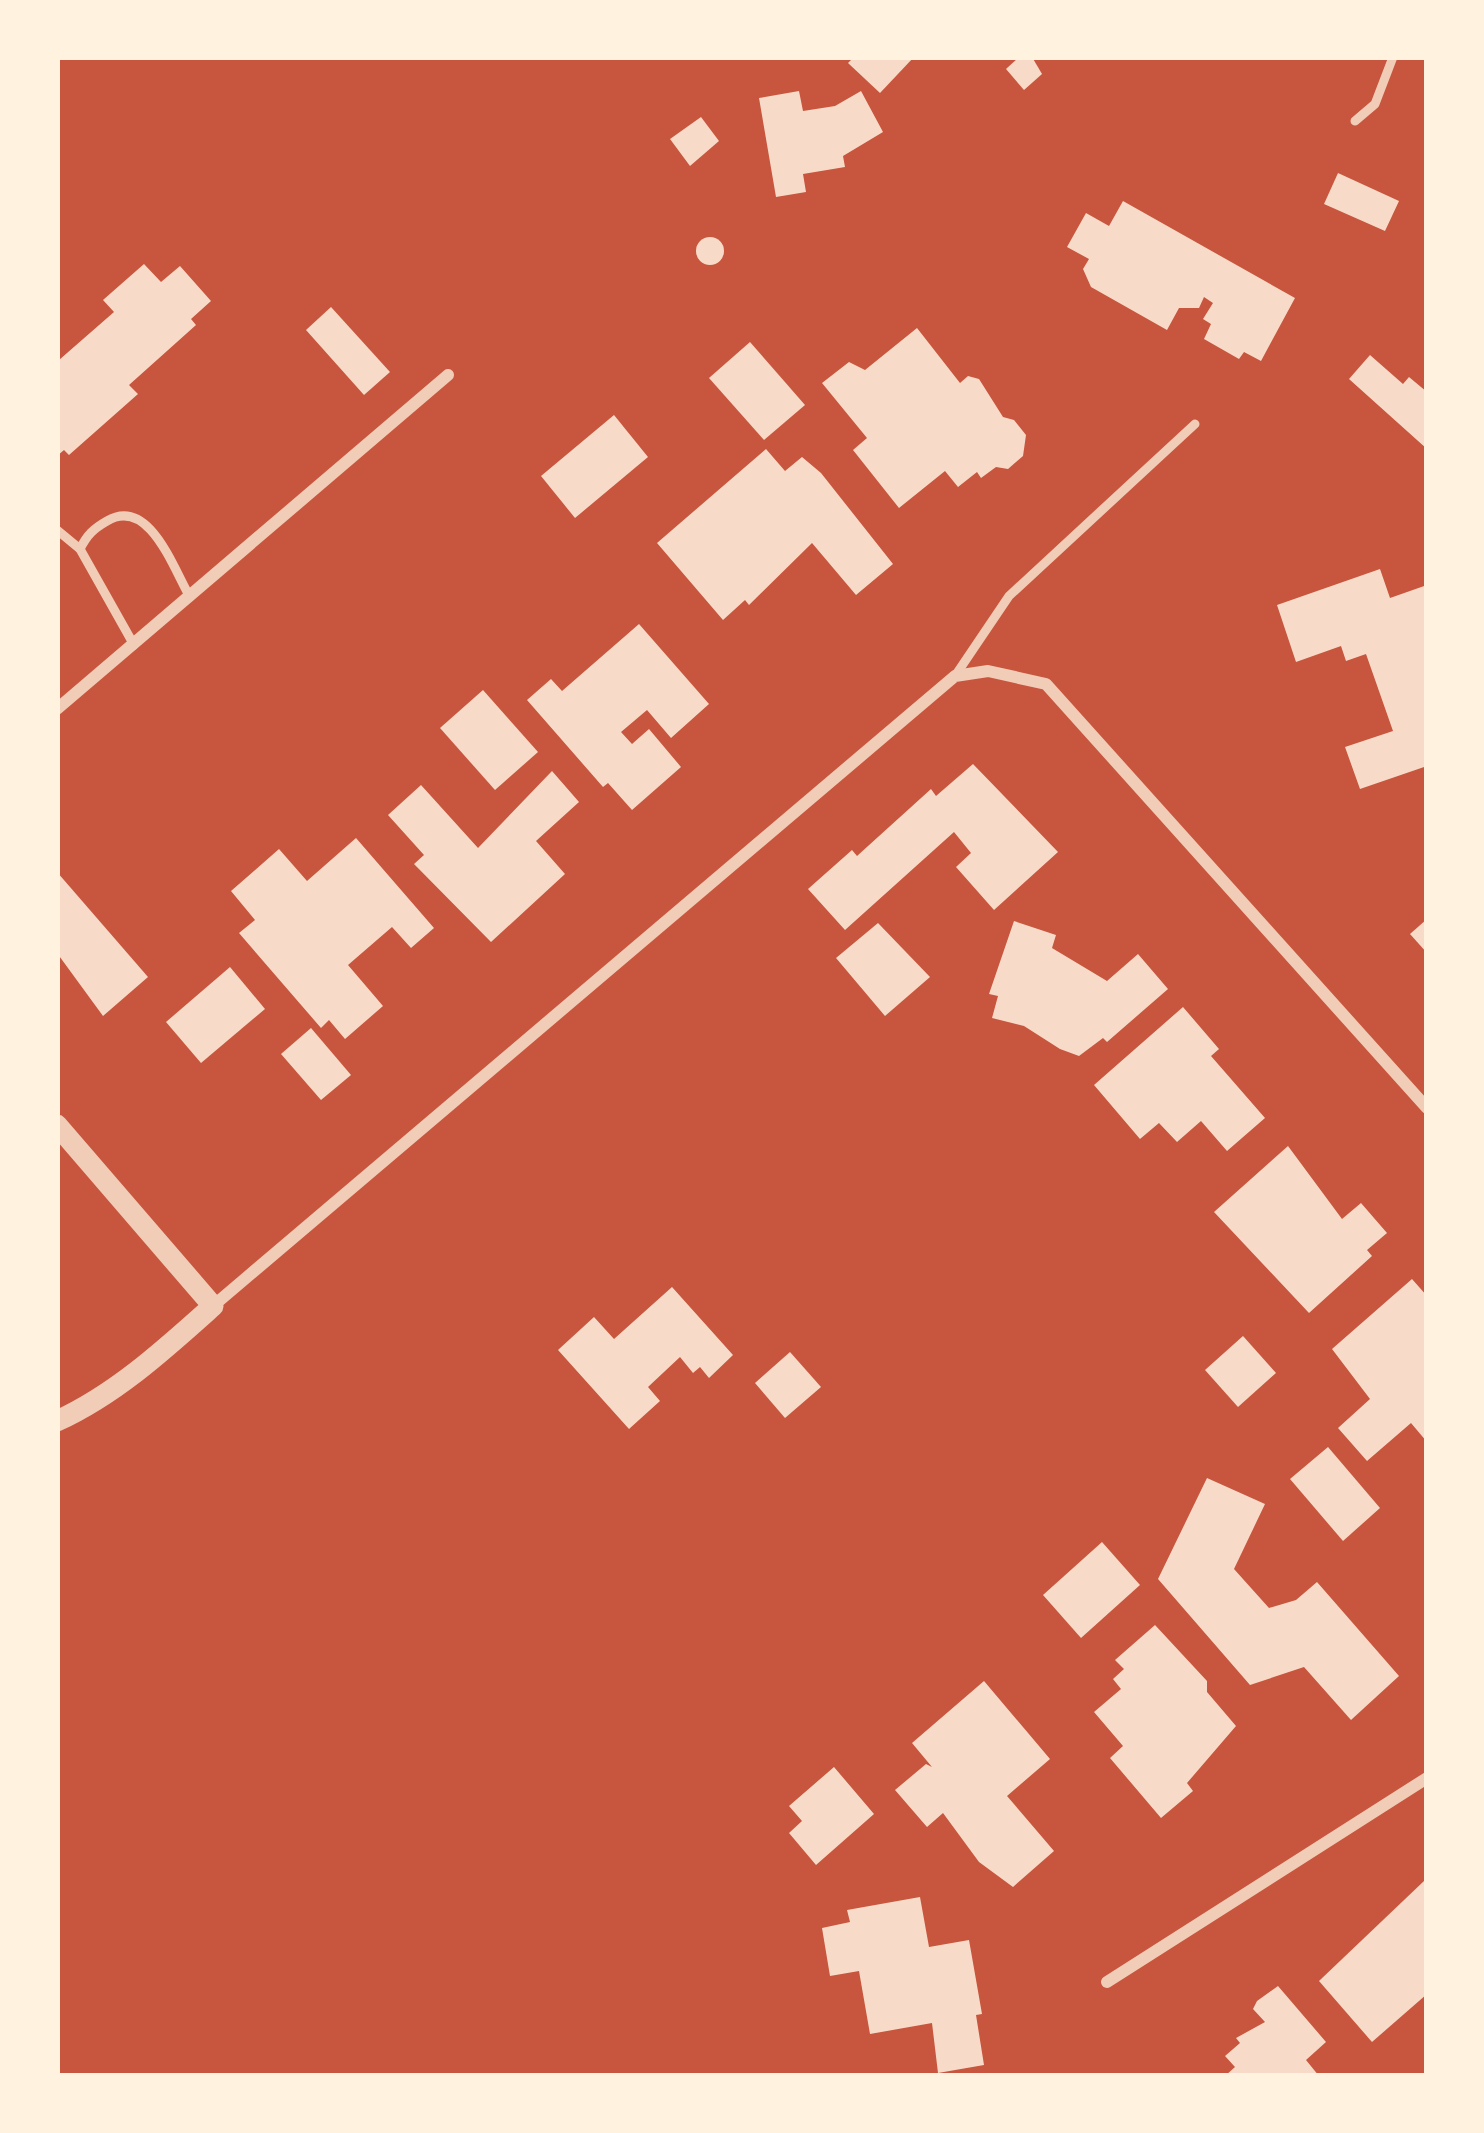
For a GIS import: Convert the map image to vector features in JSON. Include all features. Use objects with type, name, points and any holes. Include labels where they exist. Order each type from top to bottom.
[{"type":"street","points":[[57,709],[448,375]]},
{"type":"street","points":[[57,1421],[88,1407],[144,1366],[955,676],[988,671],[1046,684],[1427,1108]]},
{"type":"street","points":[[57,1125],[213,1306]]},
{"type":"street","points":[[1107,1982],[1427,1778]]},
{"type":"lane","points":[[1355,122],[1375,104],[1394,57]]},
{"type":"lane","points":[[955,676],[1009,596],[1196,424]]},
{"type":"lane","points":[[80,549],[88,533],[104,522],[122,512],[134,515],[149,527],[190,597]]},
{"type":"lane","points":[[57,530],[80,549],[134,645]]},
{"type":"building","points":[[854,57],[914,57],[880,93],[848,63]]},
{"type":"building","points":[[1019,57],[1032,57],[1042,74],[1024,90],[1006,69]]},
{"type":"building","points":[[799,91],[803,111],[835,106],[861,91],[883,132],[843,156],[845,167],[803,174],[806,192],[776,197],[759,98]]},
{"type":"building","points":[[701,117],[719,141],[690,166],[670,139]]},
{"type":"building","points":[[1338,173],[1399,201],[1385,231],[1324,204]]},
{"type":"building","points":[[1123,201],[1295,298],[1261,361],[1244,352],[1239,359],[1204,339],[1211,324],[1203,319],[1213,303],[1204,297],[1199,308],[1179,308],[1167,330],[1091,287],[1083,269],[1089,259],[1067,247],[1086,213],[1109,226]]},
{"type":"building","points":[[710,237],[720,241],[724,251],[720,261],[710,265],[700,261],[696,251],[700,241]]},
{"type":"building","points":[[144,264],[161,282],[180,266],[211,301],[191,319],[196,325],[129,385],[138,394],[69,455],[64,450],[57,456],[59,360],[114,312],[103,300]]},
{"type":"building","points":[[331,307],[390,372],[364,395],[306,330]]},
{"type":"building","points":[[917,328],[960,383],[968,376],[979,379],[1003,417],[1014,420],[1026,435],[1023,456],[1008,469],[996,467],[981,478],[977,472],[958,487],[945,471],[899,508],[853,450],[867,438],[822,383],[849,362],[865,370]]},
{"type":"building","points":[[750,342],[805,405],[764,440],[709,378]]},
{"type":"building","points":[[1370,355],[1403,384],[1409,377],[1427,392],[1427,449],[1349,379]]},
{"type":"building","points":[[614,415],[648,457],[575,518],[541,476]]},
{"type":"building","points":[[766,449],[785,471],[802,457],[821,473],[893,564],[856,595],[812,543],[749,605],[745,600],[723,620],[657,543]]},
{"type":"building","points":[[1380,569],[1390,598],[1427,585],[1427,766],[1360,789],[1345,747],[1393,731],[1366,654],[1346,661],[1341,646],[1296,662],[1277,605]]},
{"type":"building","points":[[639,624],[709,704],[671,738],[647,710],[621,732],[632,744],[649,729],[681,767],[632,810],[608,783],[603,787],[527,700],[551,679],[562,691]]},
{"type":"building","points":[[483,690],[538,752],[495,790],[440,728]]},
{"type":"building","points":[[973,764],[1058,852],[994,910],[956,867],[971,853],[954,832],[845,930],[808,889],[852,850],[857,856],[931,789],[936,796]]},
{"type":"building","points":[[552,771],[579,802],[536,841],[565,874],[491,942],[414,864],[424,855],[388,815],[421,785],[478,848]]},
{"type":"building","points":[[356,838],[434,928],[411,948],[392,927],[348,965],[383,1006],[345,1039],[329,1020],[321,1028],[239,933],[255,920],[231,891],[279,849],[307,881]]},
{"type":"building","points":[[57,872],[148,977],[103,1016],[57,953]]},
{"type":"building","points":[[1427,919],[1427,953],[1410,934]]},
{"type":"building","points":[[1014,921],[1056,935],[1052,948],[1107,981],[1138,954],[1168,989],[1107,1042],[1103,1038],[1079,1056],[1060,1049],[1024,1026],[992,1018],[998,996],[989,994]]},
{"type":"building","points":[[878,923],[930,977],[885,1016],[836,958]]},
{"type":"building","points":[[230,967],[265,1009],[201,1063],[166,1022]]},
{"type":"building","points":[[1183,1007],[1219,1049],[1211,1056],[1265,1118],[1227,1151],[1201,1121],[1177,1142],[1159,1123],[1140,1139],[1094,1085]]},
{"type":"building","points":[[311,1028],[351,1075],[321,1100],[281,1054]]},
{"type":"building","points":[[1288,1146],[1342,1219],[1361,1203],[1387,1233],[1367,1250],[1372,1256],[1309,1313],[1214,1212]]},
{"type":"building","points":[[1412,1279],[1427,1296],[1427,1442],[1411,1423],[1367,1461],[1338,1428],[1370,1399],[1332,1349]]},
{"type":"building","points":[[672,1287],[733,1355],[709,1378],[700,1367],[693,1373],[680,1357],[648,1387],[660,1401],[629,1429],[558,1350],[594,1317],[614,1339]]},
{"type":"building","points":[[1243,1336],[1276,1373],[1238,1407],[1205,1370]]},
{"type":"building","points":[[790,1352],[821,1387],[785,1418],[755,1383]]},
{"type":"building","points":[[1328,1447],[1380,1508],[1343,1541],[1290,1479]]},
{"type":"building","points":[[1207,1478],[1265,1504],[1234,1569],[1269,1608],[1296,1600],[1317,1582],[1399,1676],[1351,1720],[1304,1667],[1250,1685],[1158,1579]]},
{"type":"building","points":[[1102,1542],[1140,1585],[1081,1638],[1043,1595]]},
{"type":"building","points":[[1155,1625],[1207,1681],[1207,1692],[1236,1726],[1187,1783],[1193,1791],[1161,1818],[1110,1758],[1123,1746],[1094,1712],[1121,1689],[1113,1679],[1124,1669],[1115,1660]]},
{"type":"building","points":[[984,1681],[1050,1759],[1007,1796],[1054,1851],[1013,1887],[979,1862],[943,1813],[927,1827],[895,1790],[926,1764],[932,1767],[912,1743]]},
{"type":"building","points":[[834,1767],[874,1814],[816,1865],[789,1833],[802,1821],[789,1806]]},
{"type":"building","points":[[1424,1881],[1427,1994],[1372,2042],[1319,1981]]},
{"type":"building","points":[[920,1897],[929,1947],[969,1940],[982,2014],[976,2015],[984,2065],[938,2073],[932,2023],[870,2034],[859,1971],[830,1976],[822,1928],[850,1922],[847,1910]]},
{"type":"building","points":[[1278,1986],[1326,2042],[1306,2060],[1319,2076],[1225,2076],[1235,2067],[1225,2056],[1240,2043],[1236,2038],[1265,2022],[1253,2009],[1257,2001]]}]
